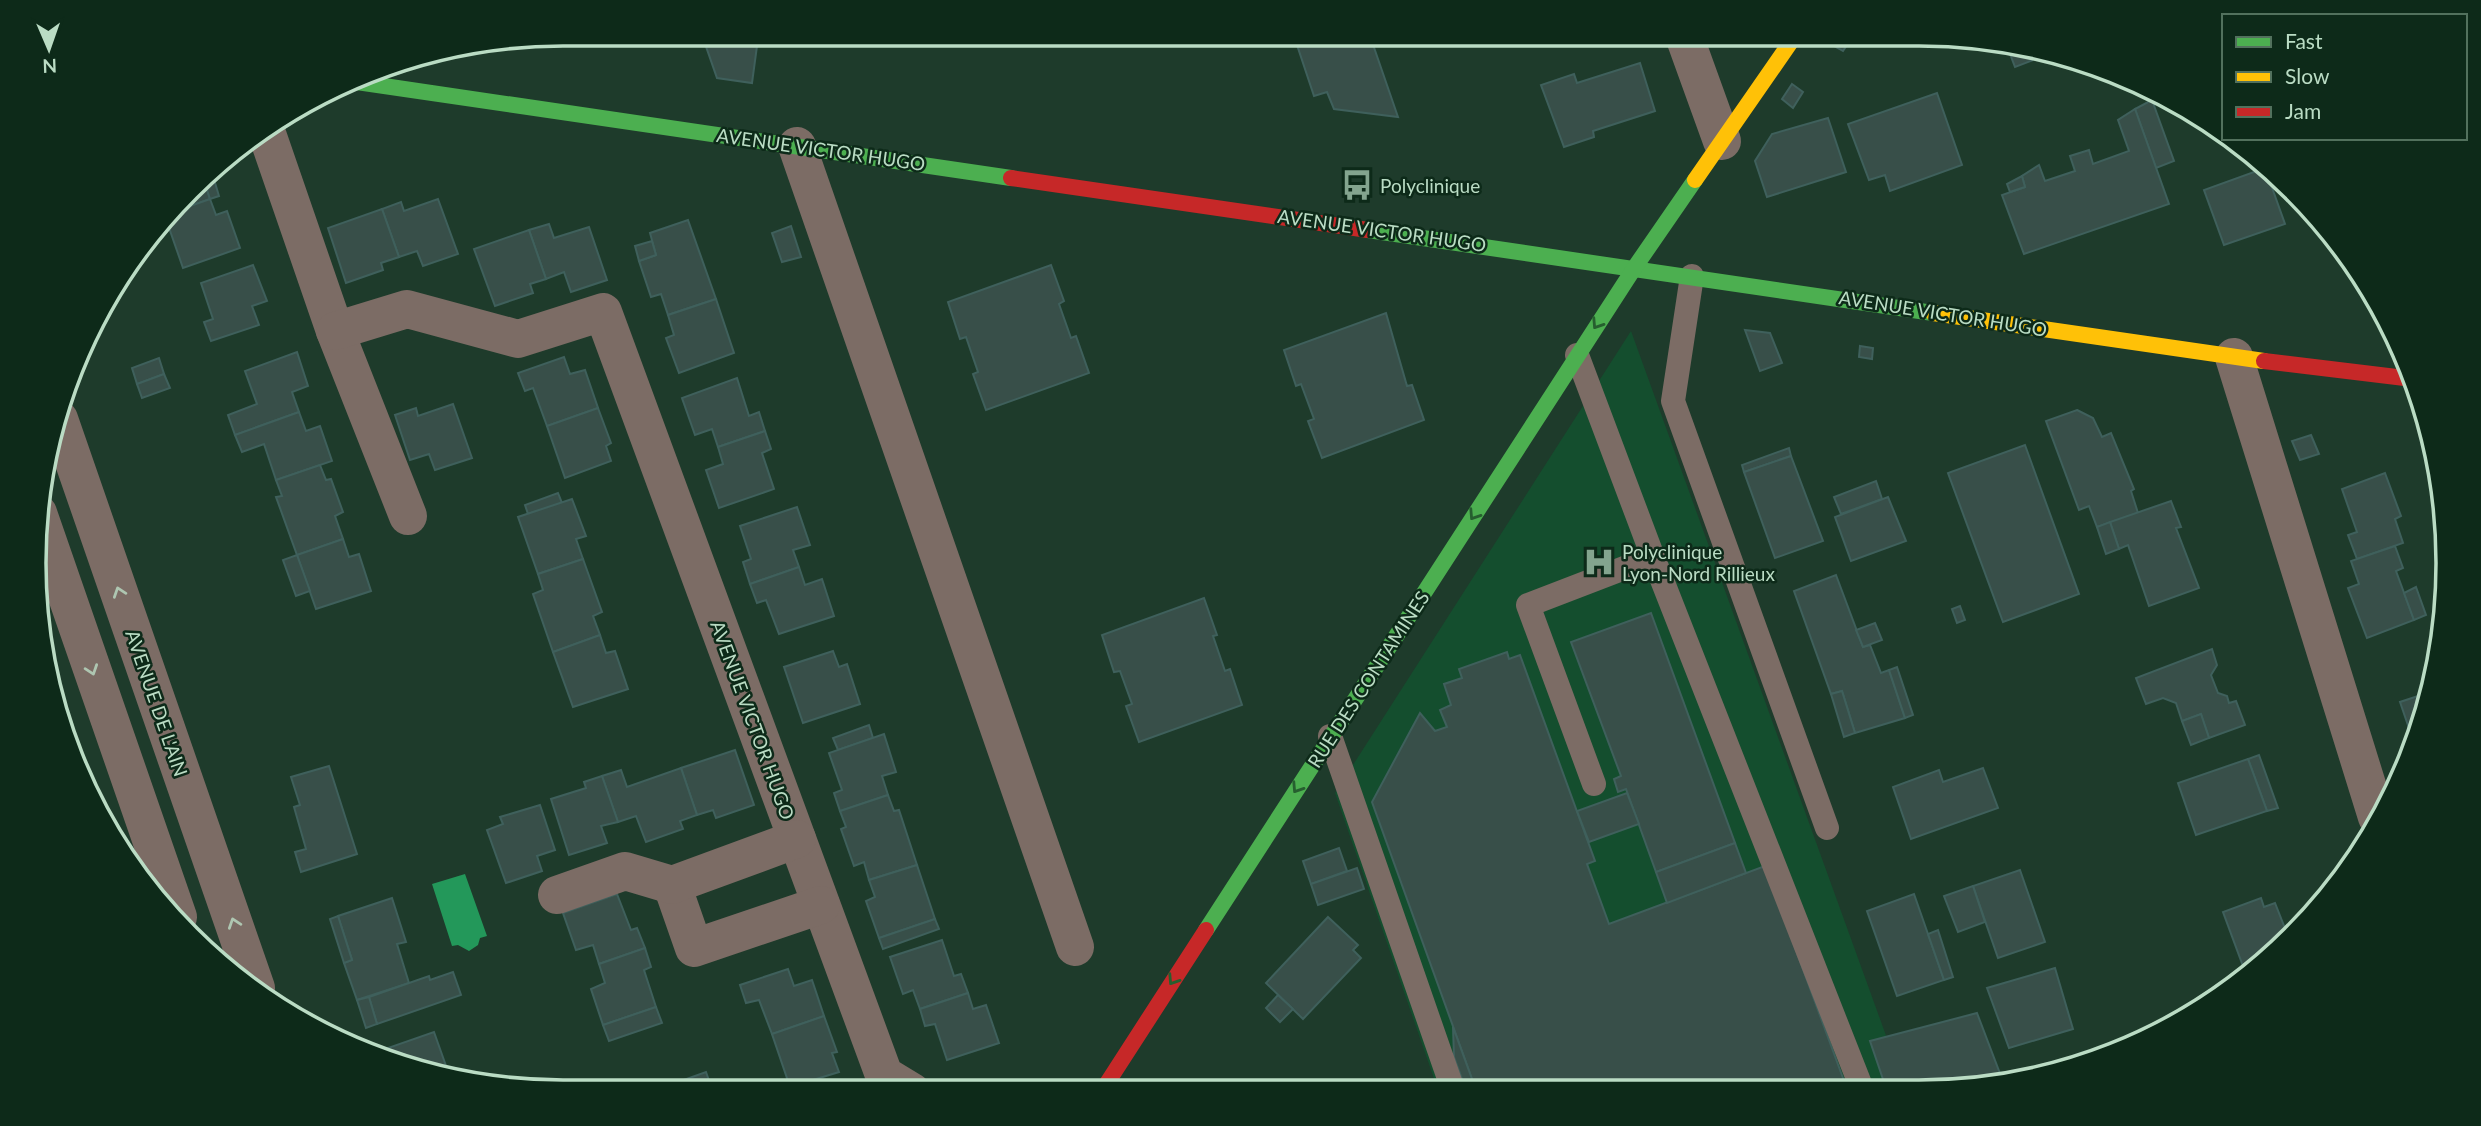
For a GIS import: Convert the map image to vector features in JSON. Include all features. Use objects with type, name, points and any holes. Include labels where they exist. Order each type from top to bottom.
[{"type":"street","points":[[1688,46],[1722,141]]},
{"type":"street","name":"RUE DES CONTAMINES","points":[[1109,1080],[1577,355],[1788,46]]},
{"type":"street","name":"AVENUE VICTOR HUGO","points":[[371,83],[2234,357],[2401,377]]},
{"type":"street","points":[[268,138],[335,331],[408,516]]},
{"type":"street","points":[[797,146],[1075,947]]},
{"type":"street","name":"AVENUE VICTOR HUGO","points":[[335,331],[407,309],[518,339],[603,312],[797,839]]},
{"type":"street","points":[[2234,357],[2374,807]]},
{"type":"street","name":"AVENUE DE L'AIN","points":[[63,430],[252,977]]},
{"type":"street","points":[[47,538],[173,903]]},
{"type":"street","points":[[556,895],[625,871],[672,885],[797,839],[887,1080]]},
{"type":"street","points":[[672,885],[694,948],[821,905]]},
{"type":"lane","points":[[1692,276],[1673,401],[1827,828]]},
{"type":"lane","points":[[1577,355],[1653,557],[1860,1080]]},
{"type":"lane","points":[[1594,784],[1528,605],[1653,557]]},
{"type":"lane","points":[[1330,736],[1450,1080]]},
{"type":"shaded area","name":"Polyclinique Lyon-Nord Rillieux","points":[[1631,331],[1902,1080],[1435,1080],[1335,793]]},
{"type":"shaded area","points":[[465,874],[487,936],[480,938],[478,945],[469,951],[458,945],[452,946],[432,884]]},
{"type":"building","points":[[706,46],[757,46],[752,83],[717,78]]},
{"type":"building","points":[[1297,46],[1373,46],[1398,117],[1334,109],[1327,92],[1314,96]]},
{"type":"building","points":[[1834,46],[1846,46],[1843,51]]},
{"type":"building","points":[[2010,54],[2036,59],[2015,67]]},
{"type":"building","points":[[1640,63],[1655,111],[1593,131],[1594,137],[1564,147],[1541,85],[1574,74],[1577,83]]},
{"type":"building","points":[[1792,84],[1803,92],[1793,108],[1782,99]]},
{"type":"building","points":[[1937,93],[1962,165],[1890,191],[1885,175],[1869,180],[1848,124]]},
{"type":"building","points":[[2153,102],[2174,161],[2156,168],[2135,109]]},
{"type":"building","points":[[2135,109],[2169,204],[2024,254],[2002,195],[2025,187],[2022,176],[2039,165],[2045,181],[2075,171],[2070,156],[2089,150],[2093,164],[2129,151],[2118,120]]},
{"type":"building","points":[[1828,118],[1846,172],[1767,197],[1755,161],[1772,134]]},
{"type":"building","points":[[2256,171],[2271,185],[2285,224],[2224,245],[2204,190]]},
{"type":"building","points":[[2022,176],[2025,187],[2010,192],[2007,184]]},
{"type":"building","points":[[214,181],[219,196],[210,199],[207,188]]},
{"type":"building","points":[[207,188],[210,199],[188,207]]},
{"type":"building","points":[[210,199],[216,215],[227,211],[240,248],[183,268],[169,228],[188,207]]},
{"type":"building","points":[[438,199],[458,254],[423,266],[417,251],[399,257],[382,209],[401,202],[404,211]]},
{"type":"building","points":[[382,209],[399,257],[381,263],[383,270],[346,283],[328,228]]},
{"type":"building","points":[[688,220],[716,299],[668,315],[661,294],[651,297],[639,261],[656,255],[650,233]]},
{"type":"building","points":[[549,224],[554,238],[589,227],[607,280],[571,292],[564,272],[546,279],[529,230]]},
{"type":"building","points":[[791,226],[801,257],[782,262],[772,233]]},
{"type":"building","points":[[529,230],[546,279],[530,284],[533,293],[495,306],[474,249]]},
{"type":"building","points":[[652,241],[656,255],[639,261],[635,246]]},
{"type":"building","points":[[253,265],[267,301],[252,306],[259,325],[211,341],[204,322],[213,319],[201,283]]},
{"type":"building","points":[[1051,265],[1064,301],[1059,304],[1071,338],[1076,336],[1089,373],[986,410],[973,374],[978,372],[966,337],[960,339],[948,302]]},
{"type":"building","points":[[716,299],[734,353],[679,373],[666,338],[674,335],[668,315]]},
{"type":"building","points":[[1386,313],[1407,386],[1412,385],[1424,420],[1322,458],[1308,421],[1314,419],[1301,384],[1296,386],[1284,350]]},
{"type":"building","points":[[1745,330],[1770,333],[1782,363],[1760,371]]},
{"type":"building","points":[[1860,346],[1873,348],[1872,359],[1859,357]]},
{"type":"building","points":[[297,352],[308,386],[292,392],[299,412],[235,435],[228,415],[257,404],[245,371]]},
{"type":"building","points":[[564,357],[570,374],[585,370],[598,408],[547,426],[533,388],[525,391],[518,373]]},
{"type":"building","points":[[159,358],[164,374],[137,384],[132,368]]},
{"type":"building","points":[[164,374],[170,388],[142,398],[137,384]]},
{"type":"building","points":[[737,378],[749,416],[759,412],[765,431],[718,447],[712,429],[695,435],[682,398]]},
{"type":"building","points":[[453,404],[472,458],[435,470],[429,454],[410,460],[395,415],[416,408],[418,416]]},
{"type":"building","points":[[598,408],[611,443],[606,446],[611,461],[565,478],[547,426]]},
{"type":"building","points":[[2077,410],[2093,418],[2102,437],[2111,433],[2134,489],[2131,491],[2138,513],[2097,527],[2089,506],[2079,510],[2046,421]]},
{"type":"building","points":[[299,412],[306,431],[320,426],[332,461],[276,480],[264,444],[242,452],[235,435]]},
{"type":"building","points":[[765,431],[771,449],[762,453],[774,489],[719,508],[706,470],[723,464],[718,447]]},
{"type":"building","points":[[2311,435],[2319,454],[2300,460],[2292,441]]},
{"type":"building","points":[[2025,445],[2079,594],[2003,622],[1948,473]]},
{"type":"building","points":[[1789,448],[1791,456],[1744,472],[1742,465]]},
{"type":"building","points":[[1791,456],[1823,541],[1775,558],[1744,472]]},
{"type":"building","points":[[320,465],[326,480],[331,479],[343,512],[335,516],[343,539],[297,555],[276,497],[282,496],[276,480]]},
{"type":"building","points":[[2385,473],[2401,516],[2395,519],[2403,543],[2357,559],[2348,535],[2357,532],[2342,489]]},
{"type":"building","points":[[1876,481],[1882,499],[1841,514],[1834,497]]},
{"type":"building","points":[[558,493],[562,503],[528,514],[525,505]]},
{"type":"building","points":[[1888,497],[1906,541],[1851,561],[1835,517]]},
{"type":"building","points":[[572,499],[586,536],[576,539],[583,559],[538,574],[518,517]]},
{"type":"building","points":[[2171,501],[2181,527],[2176,528],[2199,588],[2149,606],[2128,545],[2119,549],[2110,522]]},
{"type":"building","points":[[797,507],[810,545],[793,550],[799,567],[750,584],[743,562],[751,559],[740,526]]},
{"type":"building","points":[[2110,522],[2119,549],[2106,554],[2097,527]]},
{"type":"building","points":[[343,539],[349,557],[359,554],[371,591],[316,609],[297,555]]},
{"type":"building","points":[[2395,546],[2403,568],[2396,571],[2414,620],[2367,638],[2348,588],[2359,584],[2351,561]]},
{"type":"building","points":[[297,555],[310,591],[296,596],[283,560]]},
{"type":"building","points":[[583,559],[602,612],[593,616],[600,635],[553,652],[533,594],[543,590],[538,574]]},
{"type":"building","points":[[799,567],[805,585],[822,579],[834,616],[779,634],[766,600],[757,603],[750,584]]},
{"type":"building","points":[[1836,575],[1863,647],[1870,645],[1881,673],[1889,670],[1905,718],[1855,733],[1842,691],[1831,694],[1794,591]]},
{"type":"building","points":[[2416,587],[2426,615],[2414,620],[2404,593]]},
{"type":"building","points":[[1204,598],[1217,635],[1213,636],[1225,671],[1230,669],[1242,705],[1139,742],[1126,706],[1132,704],[1120,671],[1114,672],[1102,635]]},
{"type":"building","points":[[1960,606],[1965,620],[1957,623],[1952,609]]},
{"type":"building","points":[[1651,613],[1735,843],[1656,872],[1626,789],[1618,792],[1614,779],[1621,776],[1571,642]]},
{"type":"building","points":[[1875,623],[1882,640],[1863,647],[1856,630]]},
{"type":"building","points":[[600,635],[606,653],[615,651],[628,689],[573,707],[553,652]]},
{"type":"building","points":[[2212,649],[2217,665],[2211,675],[2218,693],[2227,696],[2229,703],[2236,701],[2245,725],[2209,738],[2201,714],[2182,721],[2176,703],[2163,698],[2146,704],[2136,678]]},
{"type":"building","points":[[833,651],[839,667],[847,664],[860,704],[803,723],[784,667]]},
{"type":"building","points":[[1507,652],[1509,659],[1520,655],[1595,861],[1587,864],[1609,924],[1765,866],[1844,1080],[1472,1080],[1372,802],[1420,713],[1435,731],[1447,727],[1440,710],[1451,705],[1444,684],[1462,678],[1459,669]]},
{"type":"building","points":[[1897,667],[1913,715],[1905,718],[1889,670]]},
{"type":"building","points":[[1842,691],[1855,733],[1844,737],[1831,694]]},
{"type":"building","points":[[2418,696],[2409,727],[2400,702]]},
{"type":"building","points":[[2201,714],[2209,738],[2191,745],[2182,721]]},
{"type":"building","points":[[869,725],[873,738],[838,750],[833,738]]},
{"type":"building","points":[[884,734],[896,772],[882,776],[888,795],[840,811],[834,793],[842,790],[829,753]]},
{"type":"building","points":[[735,750],[754,805],[716,818],[713,810],[697,815],[681,768]]},
{"type":"building","points":[[2259,755],[2278,808],[2267,811],[2248,759]]},
{"type":"building","points":[[2248,759],[2267,811],[2196,835],[2178,783]]},
{"type":"building","points":[[329,766],[357,854],[301,872],[295,852],[306,849],[294,807],[300,805],[291,777]]},
{"type":"building","points":[[681,768],[697,815],[680,821],[683,829],[646,842],[636,816],[618,822],[602,776],[621,770],[627,787]]},
{"type":"building","points":[[1983,768],[1998,808],[1911,839],[1893,787],[1939,770],[1943,782]]},
{"type":"building","points":[[602,776],[618,822],[601,826],[607,843],[569,855],[551,799],[586,788],[584,782]]},
{"type":"building","points":[[1627,793],[1639,824],[1589,842],[1577,811]]},
{"type":"building","points":[[888,795],[894,811],[899,810],[917,865],[869,880],[864,862],[854,866],[841,829],[846,827],[840,811]]},
{"type":"building","points":[[540,805],[555,850],[537,856],[542,871],[506,883],[487,830],[503,824],[500,817]]},
{"type":"building","points":[[1735,843],[1746,873],[1667,903],[1656,872]]},
{"type":"building","points":[[1339,848],[1347,871],[1311,884],[1303,861]]},
{"type":"building","points":[[917,865],[935,919],[879,938],[866,901],[875,897],[869,880]]},
{"type":"building","points":[[1357,868],[1364,889],[1318,905],[1311,884]]},
{"type":"building","points":[[2020,870],[2045,942],[1998,958],[1973,886]]},
{"type":"building","points":[[1973,886],[1985,922],[1958,932],[1944,896]]},
{"type":"building","points":[[617,894],[631,930],[637,928],[645,948],[599,964],[593,945],[576,950],[563,913]]},
{"type":"building","points":[[1914,894],[1944,980],[1897,996],[1867,911]]},
{"type":"building","points":[[392,898],[406,942],[397,944],[409,983],[357,1000],[344,963],[352,960],[338,916]]},
{"type":"building","points":[[2261,898],[2264,907],[2275,903],[2285,928],[2243,966],[2223,912]]},
{"type":"building","points":[[338,916],[352,960],[344,963],[330,919]]},
{"type":"building","points":[[1328,917],[1358,945],[1353,950],[1361,958],[1303,1019],[1266,983]]},
{"type":"building","points":[[935,919],[939,929],[883,949],[879,938]]},
{"type":"building","points":[[1938,930],[1953,977],[1944,980],[1928,934]]},
{"type":"building","points":[[942,940],[954,976],[961,974],[968,993],[920,1009],[913,990],[903,994],[890,957]]},
{"type":"building","points":[[645,948],[651,967],[644,970],[656,1007],[603,1025],[591,989],[605,983],[599,964]]},
{"type":"building","points":[[2055,968],[2073,1029],[2009,1048],[1987,988]]},
{"type":"building","points":[[788,969],[794,986],[812,980],[824,1016],[772,1034],[759,1000],[746,1003],[740,985]]},
{"type":"building","points":[[453,972],[461,995],[377,1024],[369,997],[429,976],[430,980]]},
{"type":"building","points":[[968,993],[973,1009],[986,1005],[999,1043],[947,1060],[935,1024],[925,1026],[920,1009]]},
{"type":"building","points":[[1278,995],[1293,1009],[1280,1022],[1266,1008]]},
{"type":"building","points":[[369,997],[377,1024],[366,1028],[357,1000]]},
{"type":"building","points":[[656,1007],[662,1023],[609,1041],[603,1025]]},
{"type":"building","points":[[1977,1013],[2000,1074],[1952,1079],[1883,1080],[1870,1041]]},
{"type":"building","points":[[824,1016],[837,1052],[832,1053],[839,1072],[813,1080],[788,1080],[772,1034]]},
{"type":"building","points":[[1453,1027],[1472,1080],[1462,1080],[1454,1057]]},
{"type":"building","points":[[434,1032],[446,1067],[429,1063],[386,1049]]},
{"type":"building","points":[[706,1072],[709,1080],[684,1080]]},
{"type":"traffic: fast","points":[[368,84],[1011,178]]},
{"type":"traffic: fast","points":[[1206,930],[1635,267],[1695,180]]},
{"type":"traffic: fast","points":[[1368,230],[1933,313]]},
{"type":"traffic: slow","points":[[1695,180],[1788,46]]},
{"type":"traffic: slow","points":[[1933,313],[2264,361]]},
{"type":"traffic: jam","points":[[1011,178],[1368,230]]},
{"type":"traffic: jam","points":[[2264,361],[2401,378]]},
{"type":"traffic: jam","points":[[1109,1080],[1206,930]]},
{"type":"place","name":"Polyclinique","points":[[1357,185]]},
{"type":"place","name":"Polyclinique Lyon-Nord Rillieux","points":[[1599,562]]}]
